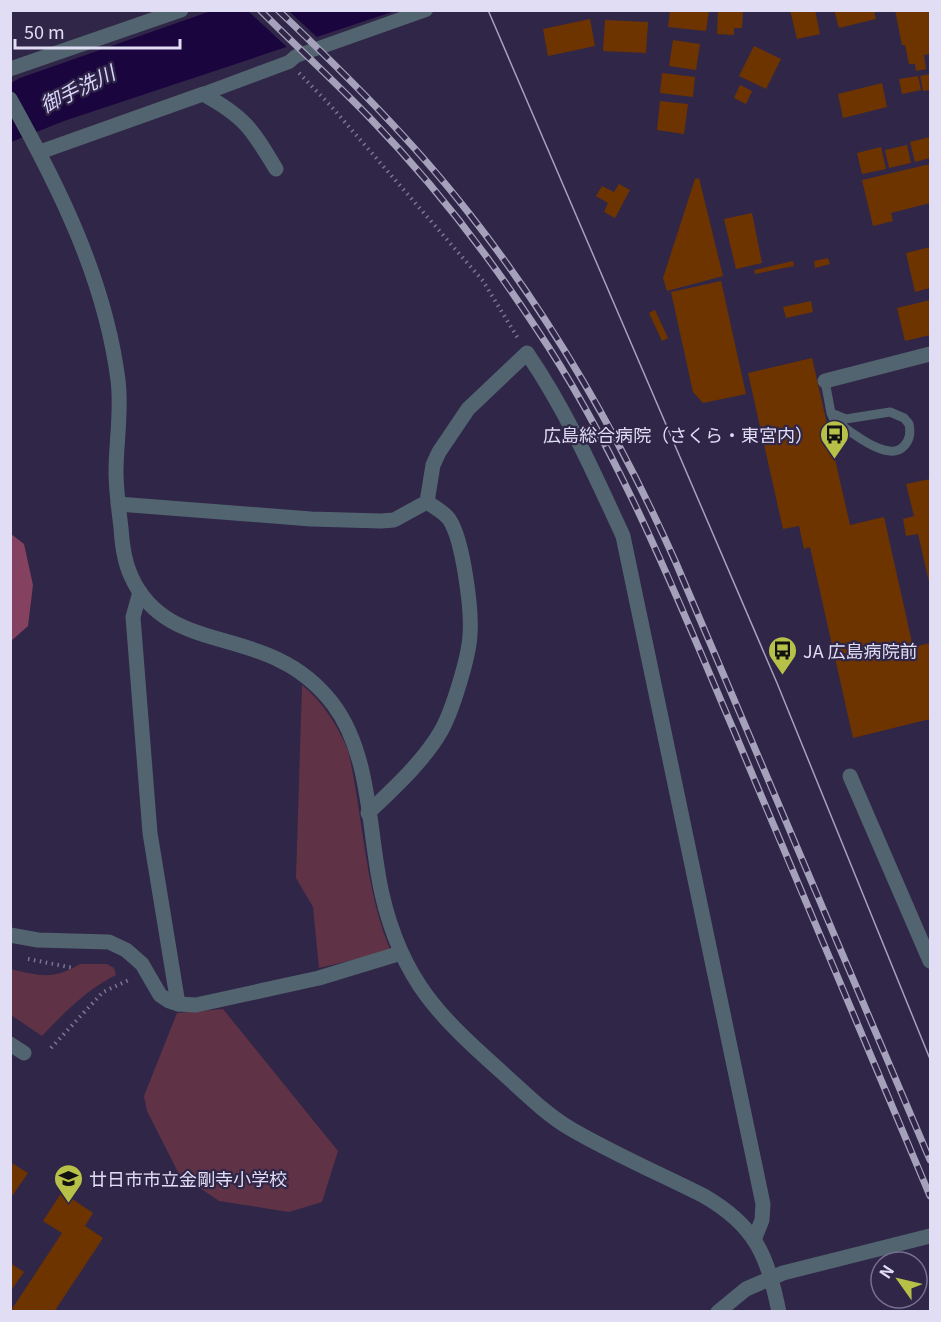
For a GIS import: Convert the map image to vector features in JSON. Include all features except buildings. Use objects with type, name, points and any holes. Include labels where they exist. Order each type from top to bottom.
[{"type":"street","points":[[10,69],[181,10]]},
{"type":"street","points":[[38,149],[203,94],[289,62],[296,56],[426,10]]},
{"type":"street","points":[[203,94],[225,106],[252,129],[276,169]]},
{"type":"street","points":[[10,99],[62,196],[89,262],[105,313],[118,382],[116,473],[118,504],[125,561],[131,578],[151,606],[178,626],[277,659],[298,671],[333,705],[346,725],[355,748],[381,891],[391,932],[409,970],[432,1006],[461,1036],[538,1105],[569,1128],[721,1206],[736,1218],[761,1250],[771,1277],[779,1311]]},
{"type":"street","points":[[427,502],[434,465],[439,452],[468,408],[527,353],[548,384],[623,536],[763,1204],[762,1220],[754,1240]]},
{"type":"street","points":[[825,381],[930,354]]},
{"type":"street","points":[[118,504],[311,519],[381,521],[394,520],[427,502]]},
{"type":"street","points":[[368,813],[411,771],[441,731],[459,684],[470,635],[467,584],[456,536],[448,518],[427,502]]},
{"type":"street","points":[[140,592],[133,617],[150,833],[178,1004]]},
{"type":"street","points":[[850,776],[930,961]]},
{"type":"street","points":[[10,935],[38,939],[109,942],[135,956],[148,972],[160,995],[178,1004],[201,1005],[320,978],[401,953]]},
{"type":"street","points":[[10,1044],[24,1053]]},
{"type":"street","points":[[718,1311],[746,1289],[771,1277],[930,1236]]},
{"type":"lane","points":[[825,381],[831,413],[834,420],[881,450],[899,451],[909,439],[909,424],[897,414],[890,412],[846,419],[831,413]]},
{"type":"path","points":[[289,62],[330,105],[483,281],[527,353]]},
{"type":"path","points":[[20,957],[74,968]]},
{"type":"path","points":[[51,1048],[103,992],[148,972]]},
{"type":"shaded area","points":[[11,534],[24,544],[33,585],[28,626],[11,641]]},
{"type":"shaded area","points":[[302,685],[329,715],[348,750],[375,904],[391,951],[319,968],[313,907],[296,878]]},
{"type":"shaded area","points":[[80,964],[107,964],[114,968],[116,975],[85,995],[42,1036],[11,1015],[11,969],[46,975],[62,973]]},
{"type":"shaded area","points":[[223,1009],[338,1151],[322,1202],[289,1212],[219,1201],[179,1174],[147,1111],[144,1096],[177,1013]]},
{"type":"water","name":"御手洗川","points":[[211,11],[395,11],[64,121],[11,142],[11,83]]},
{"type":"pier","points":[[248,11],[289,11],[319,39],[289,49]]},
{"type":"tram line","points":[[488,10],[777,683],[930,1059]]},
{"type":"railway","points":[[260,10],[369,117],[457,218],[498,272],[536,328],[594,424],[668,576],[930,1196]]},
{"type":"railway","points":[[278,10],[377,108],[468,212],[556,337],[608,425],[676,563],[930,1160]]},
{"type":"place","name":"広島総合病院（さくら・東宮内）","points":[[834,460]]},
{"type":"place","name":"JA 広島病院前","points":[[782,676]]},
{"type":"place","name":"廿日市市立金剛寺小学校","points":[[68,1204]]}]
